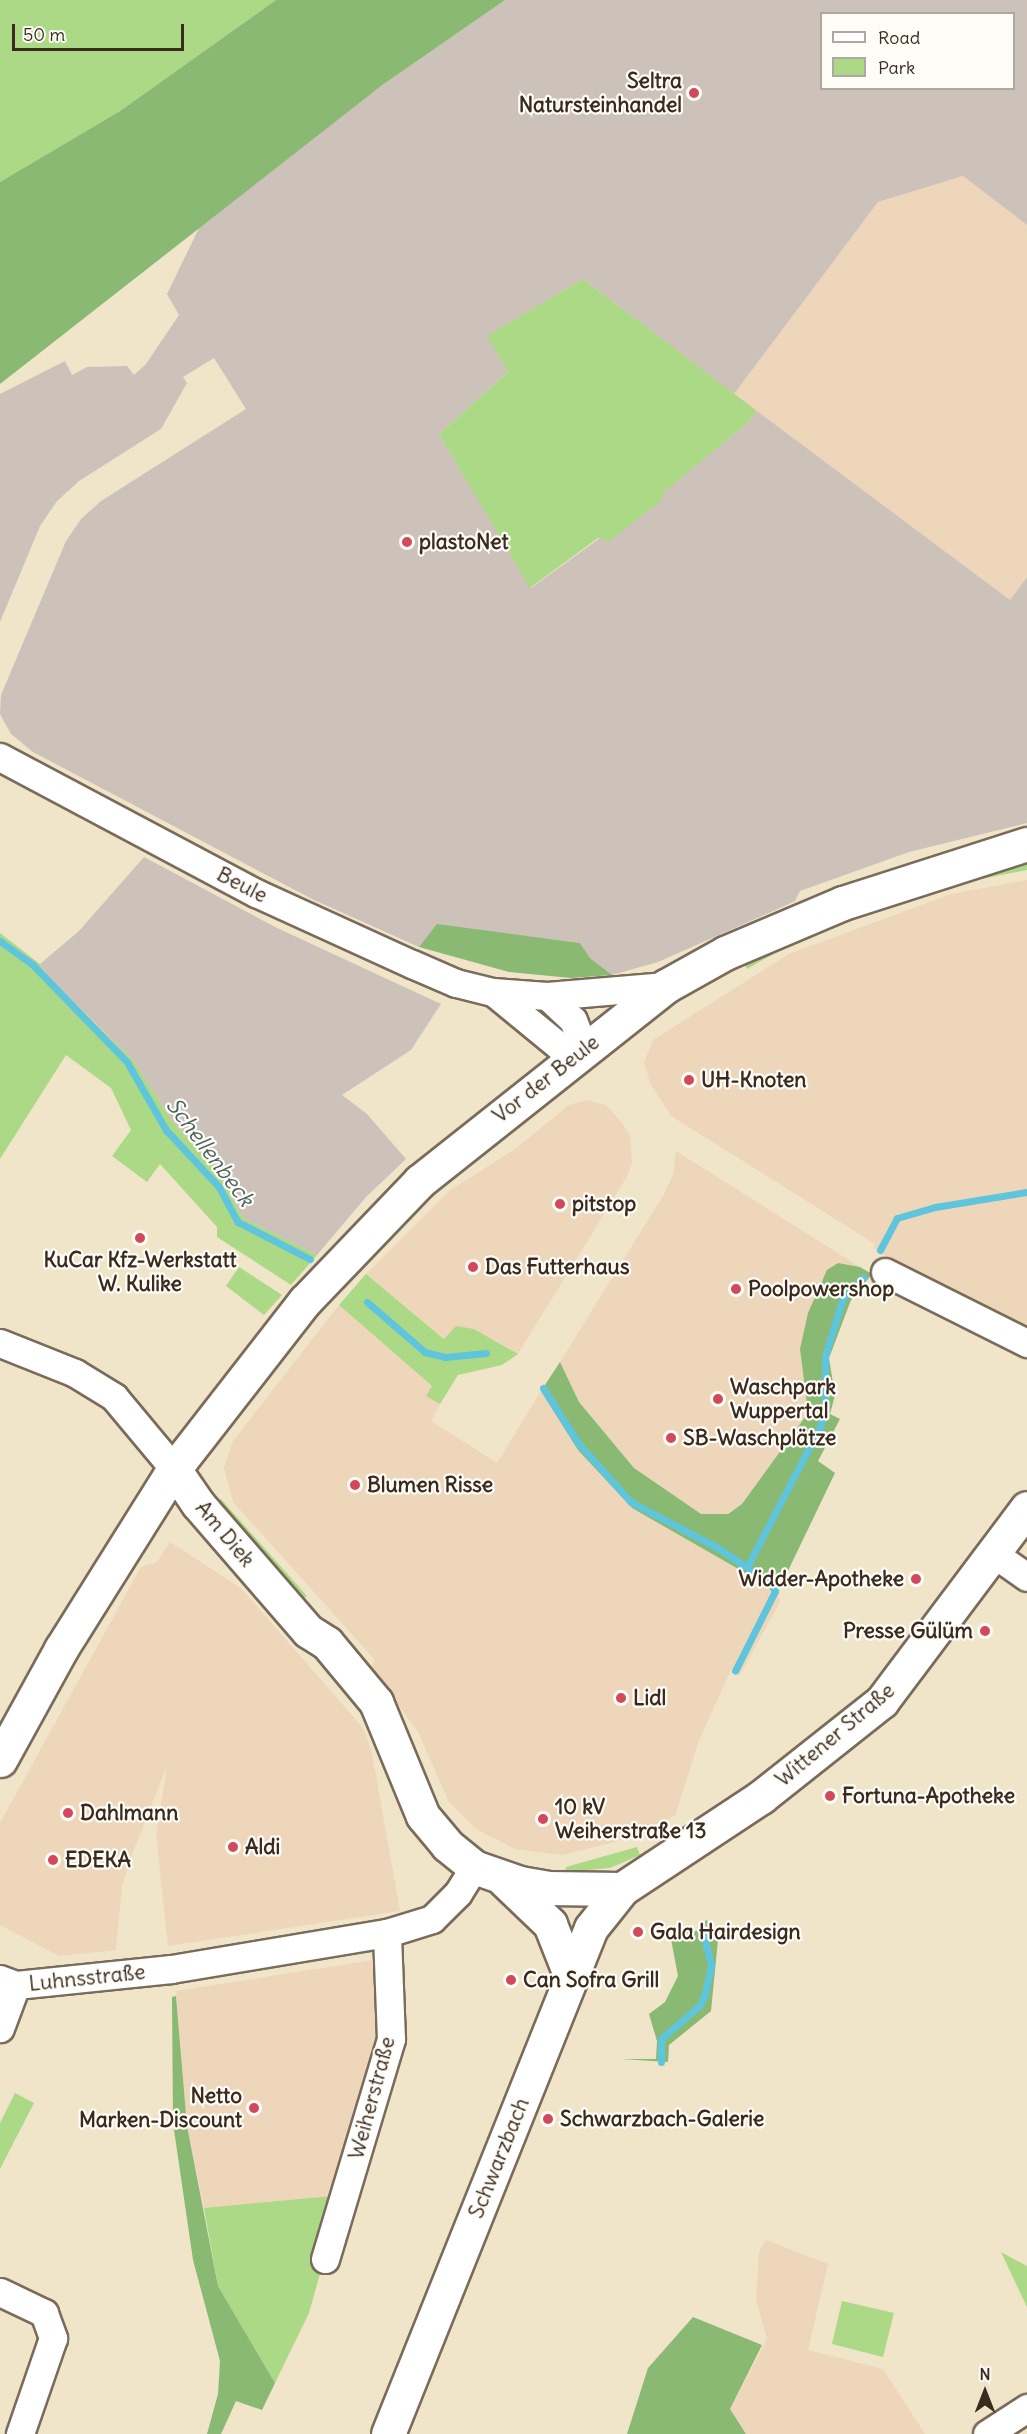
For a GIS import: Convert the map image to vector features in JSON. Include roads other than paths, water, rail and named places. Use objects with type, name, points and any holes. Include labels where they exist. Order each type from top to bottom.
[{"type":"street","name":"Beule","points":[[0,757],[256,893],[456,983],[493,992],[547,996],[666,986]]},
{"type":"street","name":"Vor der Beule","points":[[174,1468],[305,1301],[375,1224],[444,1160],[666,986],[785,925],[1027,844]]},
{"type":"street","name":"Beule","points":[[493,992],[559,1046],[584,1048]]},
{"type":"street","points":[[547,996],[573,1020],[584,1048]]},
{"type":"street","points":[[885,1272],[1027,1343]]},
{"type":"street","points":[[0,1343],[75,1373],[114,1397],[174,1468],[61,1649],[0,1760]]},
{"type":"street","name":"Am Diek","points":[[174,1468],[198,1504],[308,1631],[327,1643],[364,1686],[387,1721],[423,1816],[442,1840],[489,1873],[550,1924],[571,1977]]},
{"type":"street","name":"Wittener Straße","points":[[622,1889],[761,1797],[882,1701],[1027,1508]]},
{"type":"street","points":[[994,1554],[1027,1577]]},
{"type":"street","points":[[387,1933],[432,1919],[458,1893],[489,1873],[536,1887],[622,1889]]},
{"type":"street","name":"Schwarzbach","points":[[388,2434],[591,1928],[622,1889]]},
{"type":"street","name":"Luhnsstraße","points":[[0,2028],[8,1982],[158,1970],[387,1933]]},
{"type":"street","name":"Weiherstraße","points":[[325,2259],[391,2039],[387,1933]]},
{"type":"street","points":[[0,2292],[44,2313],[53,2338],[20,2434]]},
{"type":"street","points":[[987,2434],[1027,2408]]},
{"type":"waterway","name":"Schellenbeck","points":[[0,941],[32,964],[127,1062],[166,1130],[219,1187],[238,1222],[310,1259]]},
{"type":"waterway","name":"Schwarzbach","points":[[880,1250],[897,1218],[935,1207],[1027,1192]]},
{"type":"waterway","name":"Schwarzbach","points":[[747,1567],[820,1427],[825,1409],[825,1356],[843,1298],[863,1277]]},
{"type":"waterway","name":"Schellenbeck","points":[[367,1302],[425,1352],[445,1357],[486,1353]]},
{"type":"waterway","name":"Schellenbeck","points":[[543,1388],[578,1443],[631,1502],[718,1548],[769,1582],[775,1591],[735,1671]]},
{"type":"waterway","name":"Schwarzbach","points":[[661,2062],[661,2039],[700,2005],[705,1994],[711,1965],[702,1929]]},
{"type":"place","name":"Seltra Natursteinhandel","points":[[694,93]]},
{"type":"place","name":"plastoNet","points":[[407,542]]},
{"type":"place","name":"UH-Knoten","points":[[689,1080]]},
{"type":"place","name":"pitstop","points":[[560,1204]]},
{"type":"place","name":"KuCar Kfz-Werkstatt W. Kulike","points":[[140,1238]]},
{"type":"place","name":"Das Futterhaus","points":[[473,1267]]},
{"type":"place","name":"Poolpowershop","points":[[736,1289]]},
{"type":"place","name":"Waschpark Wuppertal","points":[[718,1399]]},
{"type":"place","name":"SB-Waschplätze","points":[[671,1438]]},
{"type":"place","name":"Blumen Risse","points":[[355,1485]]},
{"type":"place","name":"Widder-Apotheke","points":[[916,1579]]},
{"type":"place","name":"Presse Gülüm","points":[[985,1631]]},
{"type":"place","name":"Lidl","points":[[621,1698]]},
{"type":"place","name":"Fortuna-Apotheke","points":[[830,1796]]},
{"type":"place","name":"Dahlmann","points":[[68,1813]]},
{"type":"place","name":"10 kV Weiherstraße 13","points":[[543,1819]]},
{"type":"place","name":"Aldi","points":[[233,1847]]},
{"type":"place","name":"EDEKA","points":[[53,1860]]},
{"type":"place","name":"Gala Hairdesign","points":[[638,1932]]},
{"type":"place","name":"Can Sofra Grill","points":[[511,1980]]},
{"type":"place","name":"Netto Marken-Discount","points":[[254,2108]]},
{"type":"place","name":"Schwarzbach-Galerie","points":[[548,2119]]}]
